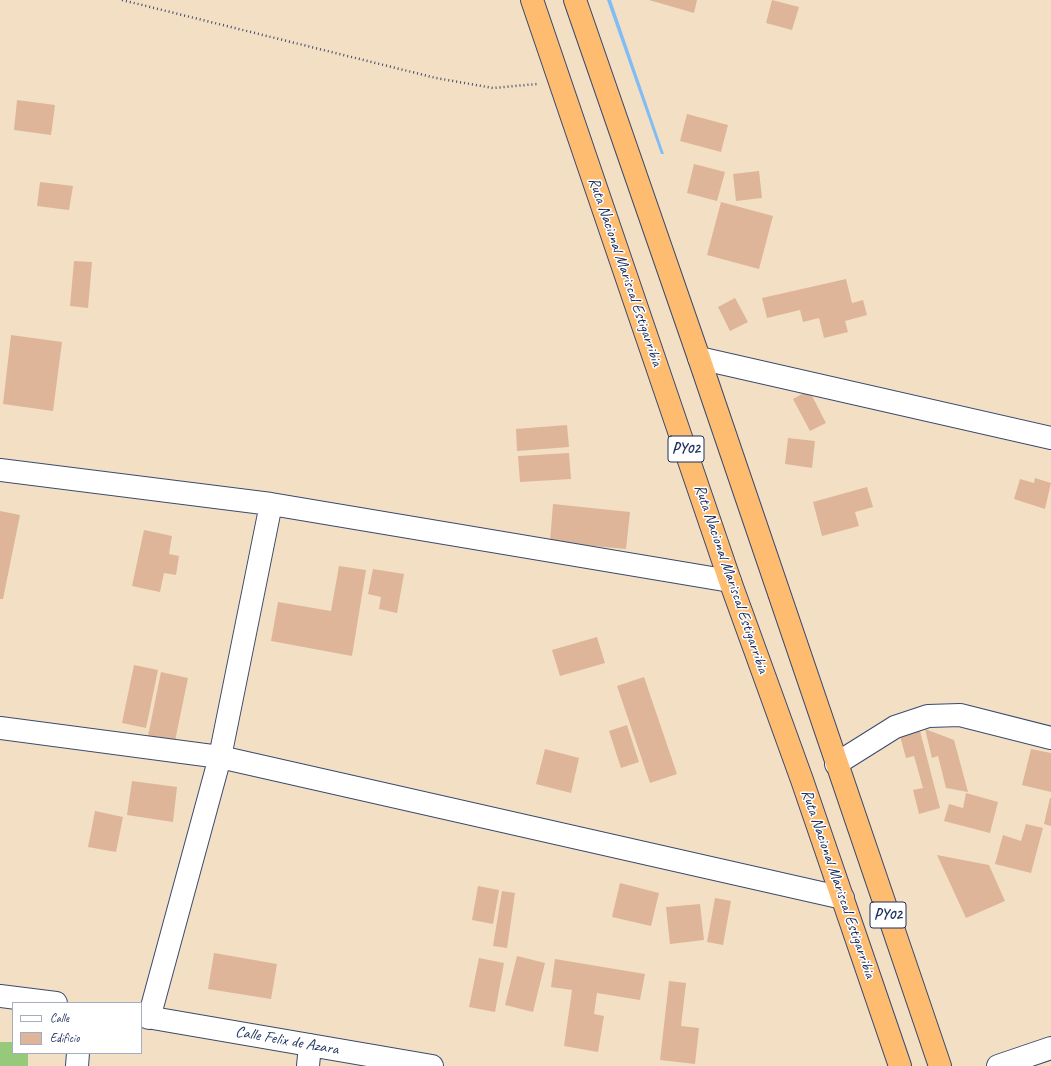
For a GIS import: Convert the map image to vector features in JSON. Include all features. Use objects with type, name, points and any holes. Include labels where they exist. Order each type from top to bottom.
[{"type":"highway","name":"Ruta Nacional Mariscal Estigarribia","points":[[532,0],[730,581],[802,780],[900,1066]]},
{"type":"highway","name":"PY02","points":[[575,0],[699,358],[940,1066]]},
{"type":"street","points":[[699,358],[1051,438]]},
{"type":"street","points":[[0,470],[271,504],[730,581]]},
{"type":"street","points":[[145,1017],[220,757],[271,504]]},
{"type":"street","points":[[836,764],[895,727],[928,716],[960,715],[1051,738]]},
{"type":"street","points":[[0,728],[220,757],[843,898]]},
{"type":"street","points":[[0,996],[48,1002]]},
{"type":"street","name":"Calle Felix de Azara","points":[[145,1017],[309,1056],[432,1066]]},
{"type":"street","points":[[998,1066],[1051,1048]]},
{"type":"street","points":[[77,1066],[78,1054]]},
{"type":"path","points":[[122,0],[443,79],[492,88],[531,85],[559,78]]},
{"type":"green space","points":[[0,1042],[12,1042],[12,1054],[28,1054],[28,1066],[0,1066]]},
{"type":"water","points":[[607,0],[611,0],[664,154],[661,154]]},
{"type":"building","points":[[649,0],[697,0],[694,13]]},
{"type":"building","points":[[772,0],[799,7],[792,30],[766,23]]},
{"type":"building","points":[[17,100],[55,105],[51,135],[14,130]]},
{"type":"building","points":[[687,114],[728,125],[721,152],[680,141]]},
{"type":"building","points":[[694,164],[725,172],[717,201],[687,193]]},
{"type":"building","points":[[759,171],[762,198],[736,201],[733,174]]},
{"type":"building","points":[[40,182],[73,186],[69,210],[37,206]]},
{"type":"building","points":[[721,202],[773,216],[759,269],[707,255]]},
{"type":"building","points":[[74,261],[92,262],[88,308],[70,306]]},
{"type":"building","points":[[846,279],[852,303],[863,300],[867,315],[845,321],[848,332],[824,338],[819,318],[803,322],[800,310],[767,318],[762,298]]},
{"type":"building","points":[[735,298],[748,322],[730,331],[718,307]]},
{"type":"building","points":[[11,335],[62,342],[53,411],[3,404]]},
{"type":"building","points":[[809,390],[826,423],[810,431],[793,399]]},
{"type":"building","points":[[567,425],[569,447],[517,451],[516,429]]},
{"type":"building","points":[[788,438],[815,441],[812,468],[785,464]]},
{"type":"building","points":[[569,453],[571,479],[520,482],[518,456]]},
{"type":"building","points":[[1035,478],[1051,483],[1045,509],[1014,499],[1020,479],[1034,483]]},
{"type":"building","points":[[867,487],[873,507],[855,512],[859,526],[822,536],[813,502]]},
{"type":"building","points":[[553,504],[630,512],[626,549],[550,542]]},
{"type":"building","points":[[0,511],[20,515],[3,599],[0,599]]},
{"type":"building","points":[[144,530],[172,536],[169,554],[179,556],[176,575],[164,573],[160,592],[132,586]]},
{"type":"building","points":[[339,566],[366,570],[352,656],[271,641],[278,602],[331,611]]},
{"type":"building","points":[[373,569],[404,574],[397,613],[379,609],[381,597],[368,594]]},
{"type":"building","points":[[597,637],[605,663],[560,676],[552,650]]},
{"type":"building","points":[[134,665],[158,670],[146,728],[122,723]]},
{"type":"building","points":[[161,672],[188,678],[175,741],[148,736]]},
{"type":"building","points":[[644,677],[677,774],[650,783],[617,686]]},
{"type":"building","points":[[627,725],[639,762],[621,768],[609,731]]},
{"type":"building","points":[[925,729],[954,740],[968,792],[946,788],[938,756],[932,758]]},
{"type":"building","points":[[920,731],[940,808],[919,814],[913,790],[923,788],[914,756],[906,758],[900,736]]},
{"type":"building","points":[[545,749],[579,758],[571,793],[536,784]]},
{"type":"building","points":[[1031,749],[1051,753],[1051,792],[1022,785]]},
{"type":"building","points":[[132,781],[177,787],[173,822],[127,815]]},
{"type":"building","points":[[966,793],[998,802],[990,833],[944,821],[949,804],[963,808]]},
{"type":"building","points":[[1051,798],[1051,826],[1044,824]]},
{"type":"building","points":[[95,811],[123,817],[116,852],[88,847]]},
{"type":"building","points":[[1026,824],[1043,828],[1031,873],[995,864],[1003,835],[1021,841]]},
{"type":"building","points":[[937,855],[989,865],[1005,901],[966,918]]},
{"type":"building","points":[[620,883],[659,893],[651,926],[612,917]]},
{"type":"building","points":[[478,886],[499,890],[493,924],[472,920]]},
{"type":"building","points":[[502,891],[515,893],[507,948],[493,946]]},
{"type":"building","points":[[715,898],[731,901],[723,945],[707,942]]},
{"type":"building","points":[[700,904],[704,940],[670,944],[666,907]]},
{"type":"building","points":[[214,953],[277,964],[271,999],[208,989]]},
{"type":"building","points":[[517,956],[545,963],[533,1012],[505,1005]]},
{"type":"building","points":[[479,958],[504,963],[495,1012],[469,1007]]},
{"type":"building","points":[[555,959],[645,974],[640,1000],[597,993],[594,1014],[604,1016],[598,1052],[564,1046],[572,990],[551,987]]},
{"type":"building","points":[[669,981],[686,983],[681,1026],[699,1028],[695,1064],[660,1060]]}]
